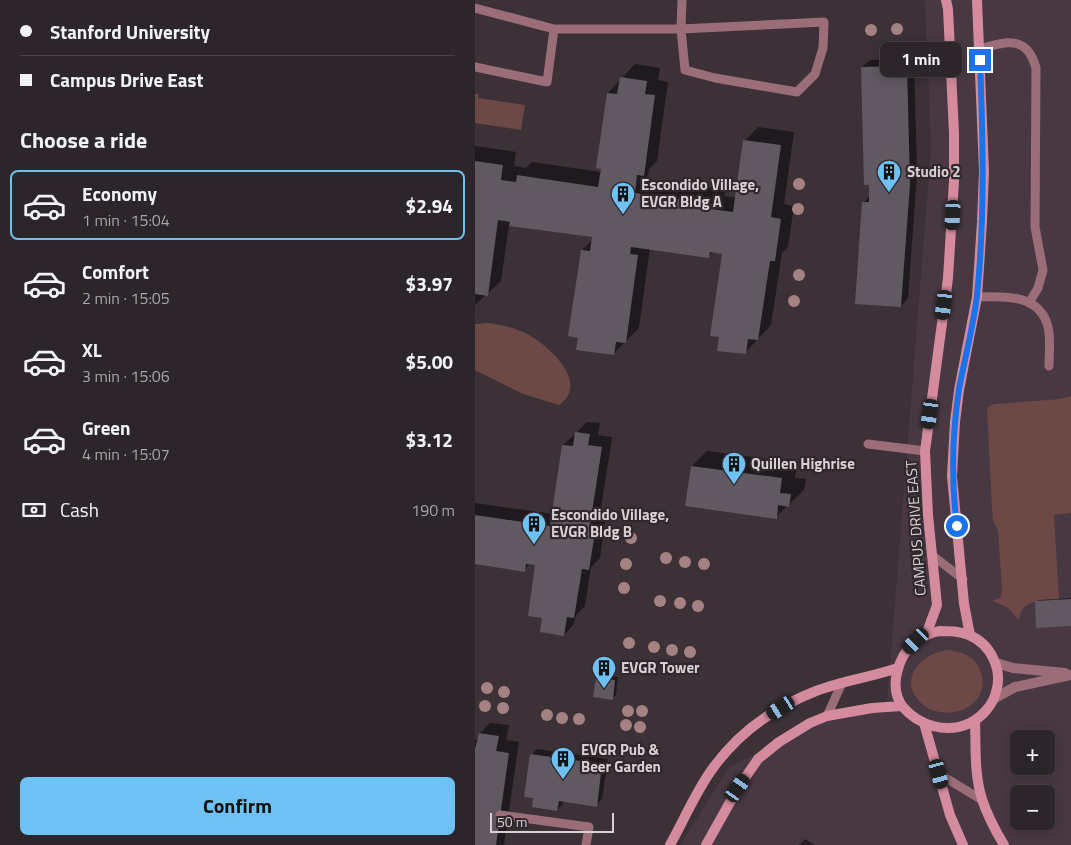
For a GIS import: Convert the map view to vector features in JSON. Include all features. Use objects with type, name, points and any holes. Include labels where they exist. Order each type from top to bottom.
[{"type":"street","name":"CAMPUS DRIVE EAST","points":[[926,635],[937,605],[928,515],[925,451],[938,360],[952,232],[954,133],[946,0]]},
{"type":"street","points":[[970,635],[952,476],[958,398],[977,297],[983,222],[977,0]]},
{"type":"street","points":[[939,631],[955,631],[970,635],[985,646],[995,663],[999,683],[995,698],[987,710],[975,720],[958,727],[943,728],[924,723],[903,706],[897,688],[898,668],[901,658],[907,649],[926,635],[939,631]]},
{"type":"street","points":[[995,663],[1013,668],[1071,674]]},
{"type":"street","points":[[670,845],[713,769],[729,749],[753,725],[795,700],[816,691],[842,683],[869,678],[898,668]]},
{"type":"street","points":[[995,698],[1015,687],[1071,674]]},
{"type":"street","points":[[706,845],[738,788],[758,759],[779,742],[810,723],[827,716],[873,708],[903,706]]},
{"type":"street","points":[[975,720],[976,770],[982,800],[1004,845]]},
{"type":"street","points":[[924,723],[950,816],[963,845]]},
{"type":"lane","points":[[475,8],[554,29],[681,29],[824,22],[823,48],[815,74],[797,92],[715,78],[685,70],[681,29],[682,0]]},
{"type":"lane","points":[[475,67],[547,82],[554,29]]},
{"type":"lane","points":[[979,49],[1005,42],[1017,43],[1031,55],[1036,68],[1035,226],[1043,270],[1038,288],[1029,303]]},
{"type":"lane","points":[[977,297],[1023,299],[1041,311],[1049,328],[1049,366]]},
{"type":"lane","points":[[868,444],[925,451]]},
{"type":"lane","points":[[933,556],[963,579]]},
{"type":"lane","points":[[827,716],[842,683]]},
{"type":"lane","points":[[939,774],[982,800]]},
{"type":"lane","points":[[500,815],[589,826],[586,845]]},
{"type":"shaded area","points":[[925,0],[1071,0],[1071,845],[680,845],[729,767],[837,713],[887,702],[931,149]]},
{"type":"shaded area","points":[[475,94],[478,94],[478,98],[525,105],[521,130],[475,123]]},
{"type":"shaded area","points":[[489,323],[515,329],[533,337],[562,364],[571,386],[568,396],[559,405],[523,394],[475,370],[475,324]]},
{"type":"shaded area","points":[[1071,396],[1071,513],[1054,515],[1059,600],[1033,602],[1023,608],[1019,620],[1007,607],[992,601],[1000,598],[1002,589],[998,530],[993,520],[987,410],[988,407],[994,404],[1061,399]]},
{"type":"shaded area","points":[[949,650],[970,657],[981,671],[983,682],[980,694],[971,705],[965,709],[950,713],[927,708],[914,694],[911,685],[915,669],[922,662],[929,656]]},
{"type":"building","name":"Studio 2","points":[[907,66],[910,184],[901,307],[855,304],[862,202],[869,202],[869,185],[864,185],[861,67]]},
{"type":"building","name":"Escondido Village, EVGR Bldg A","points":[[620,77],[647,81],[645,94],[655,95],[644,176],[637,175],[635,193],[712,204],[711,209],[733,212],[743,140],[781,145],[771,217],[781,219],[775,261],[770,261],[758,340],[748,339],[746,354],[717,351],[719,337],[710,336],[722,254],[710,252],[709,258],[631,247],[630,254],[638,255],[626,343],[616,342],[614,355],[576,350],[578,338],[568,336],[581,250],[590,251],[592,237],[509,226],[510,222],[498,220],[488,296],[475,294],[475,161],[503,165],[501,180],[516,182],[517,175],[598,187],[601,169],[596,168],[607,93],[617,94]]},
{"type":"building","name":"Escondido Village, EVGR Bldg B","points":[[575,432],[590,434],[588,445],[602,447],[590,525],[596,526],[589,570],[582,569],[574,618],[567,617],[564,636],[540,632],[542,618],[528,616],[535,565],[526,564],[525,572],[475,564],[475,515],[550,526],[562,445],[573,446]]},
{"type":"building","name":"Quillen Highrise","points":[[691,466],[782,478],[780,493],[791,494],[789,507],[778,505],[777,519],[685,506]]},
{"type":"building","points":[[1071,599],[1071,626],[1036,628],[1035,601]]},
{"type":"building","name":"EVGR Tower","points":[[596,678],[615,680],[613,700],[593,697]]},
{"type":"building","points":[[479,733],[499,736],[496,751],[509,753],[496,845],[475,845],[475,749]]},
{"type":"building","name":"EVGR Pub & Beer Garden","points":[[530,754],[602,764],[597,807],[559,801],[557,811],[532,807],[533,798],[524,797]]},
{"type":"place","name":"Studio 2","points":[[889,193]]},
{"type":"place","name":"Escondido Village, EVGR Bldg A","points":[[623,215]]},
{"type":"place","name":"Quillen Highrise","points":[[734,485]]},
{"type":"place","name":"Escondido Village, EVGR Bldg B","points":[[534,545]]},
{"type":"place","name":"EVGR Tower","points":[[604,689]]},
{"type":"place","name":"EVGR Pub & Beer Garden","points":[[563,780]]},
{"type":"route","points":[[957,526],[952,476],[955,422],[959,390],[977,297],[983,222],[980,60]]}]
